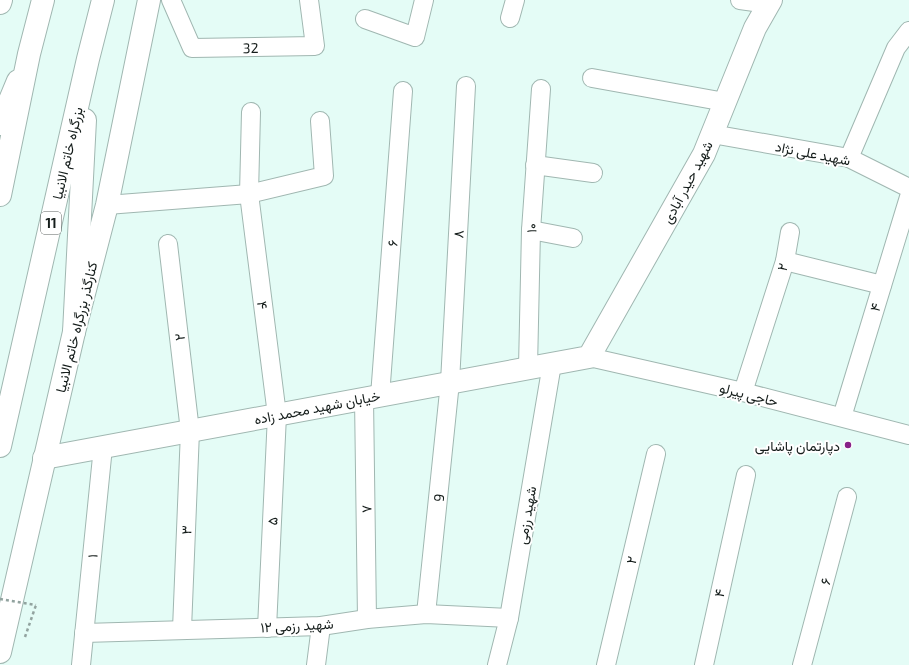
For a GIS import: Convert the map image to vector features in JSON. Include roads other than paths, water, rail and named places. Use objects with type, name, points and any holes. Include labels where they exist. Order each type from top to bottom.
[{"type":"main road","points":[[0,195],[29,54],[43,0]]},
{"type":"main road","name":"بزرگراه خاتم الانبیا","points":[[0,446],[88,59],[103,0]]},
{"type":"main road","name":"کنارگذر بزرگراه خاتم الانبیا","points":[[0,652],[74,332],[107,205],[149,0]]},
{"type":"main road","name":"شهید حیدر آبادی","points":[[588,357],[704,154],[755,28],[770,2]]},
{"type":"main road","points":[[0,124],[29,54]]},
{"type":"main road","points":[[74,332],[88,59]]},
{"type":"main road","name":"خیابان شهید محمد زاده","points":[[44,458],[588,357]]},
{"type":"street","name":"32","points":[[171,0],[192,48],[315,46],[309,0]]},
{"type":"street","points":[[365,19],[415,37],[424,0]]},
{"type":"street","points":[[510,18],[515,0]]},
{"type":"street","points":[[740,0],[770,2]]},
{"type":"street","points":[[849,158],[896,48],[909,31]]},
{"type":"street","points":[[592,78],[725,102]]},
{"type":"street","name":"۸","points":[[450,382],[466,86]]},
{"type":"street","name":"۱۰","points":[[528,368],[531,230],[541,89]]},
{"type":"street","name":"۶","points":[[372,397],[403,91]]},
{"type":"street","name":"۴","points":[[251,112],[249,194],[277,415]]},
{"type":"street","points":[[107,205],[249,194],[324,176],[320,122]]},
{"type":"street","name":"شهید علی نژاد","points":[[712,134],[849,158],[909,188]]},
{"type":"street","points":[[535,165],[593,173]]},
{"type":"street","name":"۴","points":[[842,417],[909,197]]},
{"type":"street","points":[[531,230],[573,238]]},
{"type":"street","name":"۲","points":[[743,392],[785,261],[790,232]]},
{"type":"street","name":"۲","points":[[168,244],[190,431]]},
{"type":"street","points":[[785,261],[882,285]]},
{"type":"street","name":"حاجی پیرلو","points":[[588,357],[743,392],[909,435]]},
{"type":"street","name":"شهید رزمی","points":[[497,665],[509,618],[552,364]]},
{"type":"street","name":"9","points":[[426,614],[450,382]]},
{"type":"street","name":"۷","points":[[367,619],[372,397]]},
{"type":"street","name":"۵","points":[[267,628],[277,415]]},
{"type":"street","name":"۳","points":[[182,629],[190,431]]},
{"type":"street","name":"۱","points":[[81,665],[103,447]]},
{"type":"street","name":"۲","points":[[606,665],[656,454]]},
{"type":"street","name":"۴","points":[[704,665],[746,475]]},
{"type":"street","name":"۶","points":[[802,665],[847,497]]},
{"type":"street","name":"شهید رزمی ۱۲","points":[[84,632],[321,626],[367,619],[426,614],[509,618]]},
{"type":"street","points":[[316,665],[321,626]]},
{"type":"place","name":"دپارتمان پاشایی","points":[[848,445]]}]
